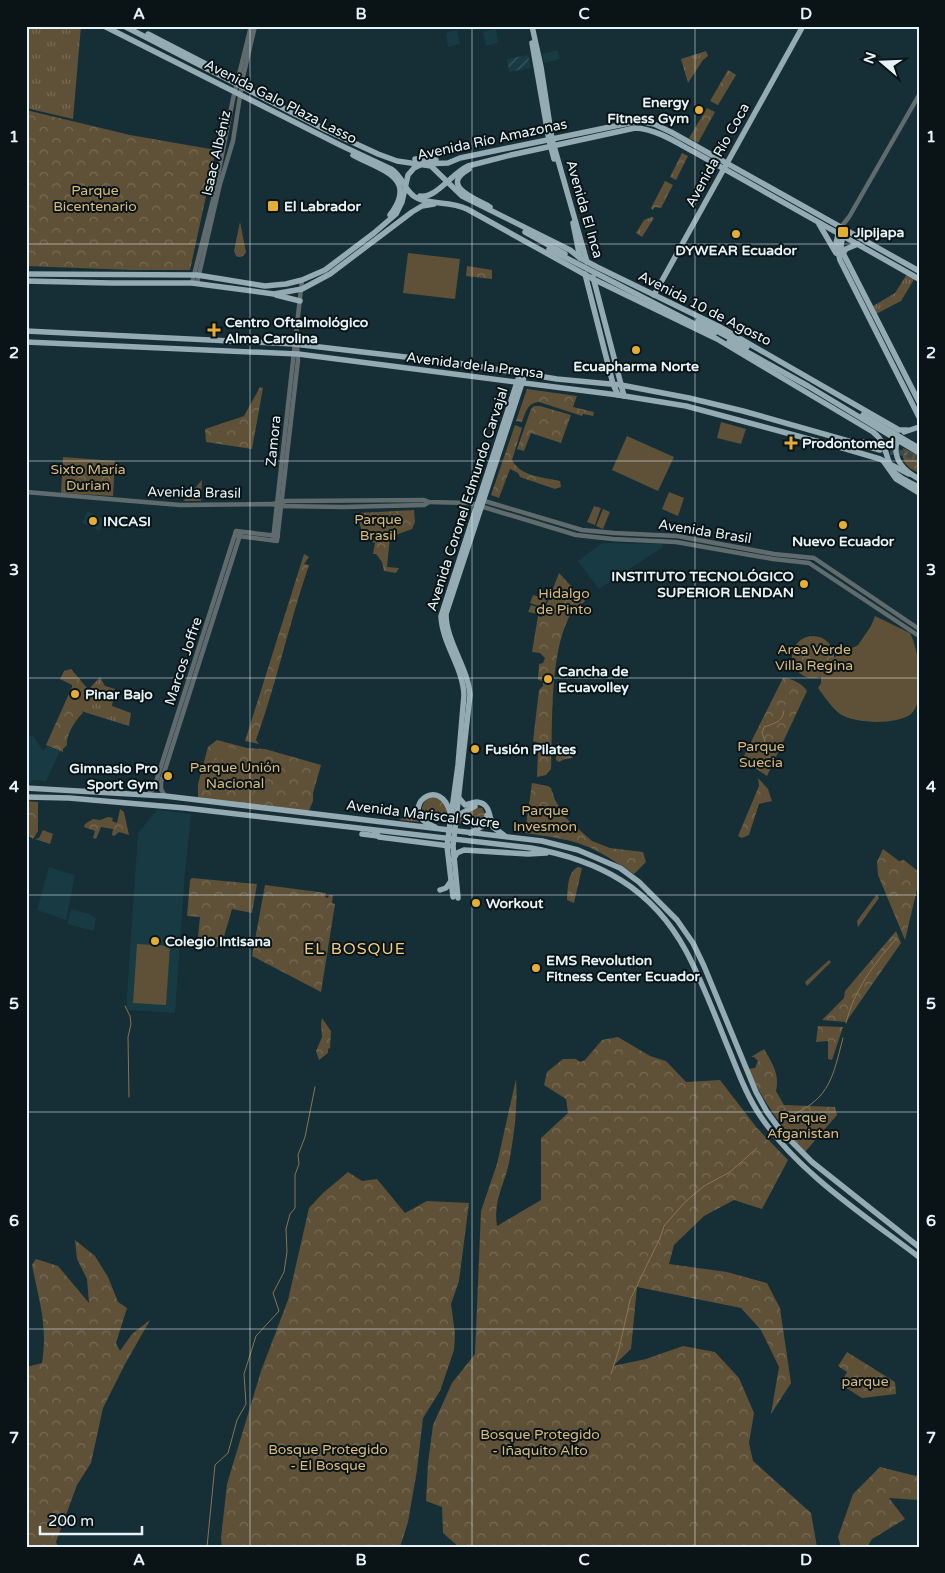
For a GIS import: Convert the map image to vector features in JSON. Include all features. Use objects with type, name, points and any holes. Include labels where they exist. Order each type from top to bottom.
[{"type":"main road","name":"Avenida Galo Plaza Lasso","points":[[104,26],[335,131],[343,137]]},
{"type":"main road","name":"Avenida Galo Plaza Lasso","points":[[112,26],[343,137]]},
{"type":"main road","name":"Avenida Galo Plaza Lasso","points":[[124,26],[359,154]]},
{"type":"main road","name":"Avenida Galo Plaza Lasso","points":[[133,26],[340,146],[359,154]]},
{"type":"main road","name":"Avenida El Inca","points":[[528,26],[551,142],[585,266],[593,279],[621,385],[621,396]]},
{"type":"main road","name":"Avenida El Inca","points":[[532,26],[543,76],[551,142],[585,266],[613,384],[621,396]]},
{"type":"main road","name":"Avenida Río Coca","points":[[654,295],[803,26]]},
{"type":"main road","name":"Avenida Río Amazonas","points":[[26,274],[196,275],[265,286],[286,284],[302,280],[325,270],[396,214],[402,202],[407,177],[414,168],[420,165],[448,163],[460,158],[635,128],[648,129],[670,135],[818,222],[842,232],[858,244],[919,278]]},
{"type":"main road","points":[[335,131],[380,152],[399,158],[433,160],[460,158]]},
{"type":"main road","name":"Avenida 10 de Agosto","points":[[343,137],[390,159],[429,165],[437,170],[449,185],[462,196],[585,266],[808,386],[919,454]]},
{"type":"main road","name":"Avenida Río Amazonas","points":[[398,173],[406,180],[413,191],[421,196],[430,195],[463,168],[551,142]]},
{"type":"main road","points":[[340,146],[351,154],[392,175],[401,186],[400,196],[395,208],[366,238]]},
{"type":"main road","points":[[359,154],[398,173]]},
{"type":"main road","points":[[480,163],[459,176],[457,181],[459,188],[517,224]]},
{"type":"main road","points":[[402,202],[414,172],[423,167],[433,170],[449,185]]},
{"type":"main road","name":"Avenida Río Amazonas","points":[[724,167],[842,232],[919,270]]},
{"type":"main road","name":"Avenida 10 de Agosto","points":[[398,173],[414,197],[420,200],[461,206],[521,238],[654,295],[723,328],[898,430],[905,432]]},
{"type":"main road","points":[[274,294],[302,289],[330,274],[417,209],[427,205],[437,204],[460,208],[505,232],[521,238]]},
{"type":"main road","name":"Avenida 10 de Agosto","points":[[488,210],[570,250],[585,266]]},
{"type":"main road","name":"Avenida 10 de Agosto","points":[[484,218],[503,225],[724,334],[801,377],[919,448]]},
{"type":"main road","points":[[818,222],[840,260],[919,417]]},
{"type":"main road","points":[[840,260],[836,243],[842,232]]},
{"type":"main road","points":[[842,232],[841,246],[843,253],[919,402]]},
{"type":"main road","points":[[570,250],[575,249],[578,242]]},
{"type":"main road","points":[[843,253],[846,249],[858,244]]},
{"type":"main road","name":"Avenida 10 de Agosto","points":[[593,279],[717,340],[832,406],[873,432],[884,444],[890,464],[895,472],[919,487]]},
{"type":"main road","points":[[26,281],[111,284],[194,283],[274,294],[300,301]]},
{"type":"main road","name":"Avenida de la Prensa","points":[[26,331],[296,345],[621,385],[689,398],[877,445],[889,446],[897,443]]},
{"type":"main road","name":"Avenida de la Prensa","points":[[26,342],[296,354],[621,396],[686,406],[846,448],[882,461],[910,474]]},
{"type":"main road","name":"Avenida Coronel Edmundo Carvajal","points":[[450,846],[456,897],[451,881],[447,854],[450,846],[460,748],[464,685],[445,635],[441,616],[523,373]]},
{"type":"main road","points":[[808,386],[819,399]]},
{"type":"main road","name":"Avenida de la Prensa","points":[[796,425],[880,450]]},
{"type":"main road","points":[[919,427],[905,432],[897,443],[897,459],[901,467],[919,479]]},
{"type":"main road","points":[[882,461],[896,479],[919,493]]},
{"type":"main road","name":"Avenida Coronel Edmundo Carvajal","points":[[453,817],[459,798],[470,696],[469,684],[447,626],[446,614],[480,502]]},
{"type":"main road","name":"Avenida Mariscal Sucre","points":[[26,788],[165,796],[552,843],[591,855],[620,868],[656,898],[677,920],[693,943],[756,1092],[767,1112],[781,1131],[812,1162],[919,1247]]},
{"type":"main road","points":[[439,830],[425,822],[420,816],[418,807],[422,800],[431,795],[441,797],[447,803],[453,817],[477,805],[484,808],[488,816],[486,823],[470,833]]},
{"type":"main road","name":"Avenida Mariscal Sucre","points":[[26,797],[69,798],[185,808],[374,830],[435,841],[450,846]]},
{"type":"main road","points":[[459,798],[465,804],[476,802],[486,806],[493,827],[507,837]]},
{"type":"main road","name":"Avenida Mariscal Sucre","points":[[374,830],[379,837],[469,842],[553,852],[588,863],[615,876],[633,889],[650,904],[669,926],[685,950],[755,1107],[775,1137],[807,1170],[919,1257]]},
{"type":"main road","points":[[362,834],[379,837]]},
{"type":"main road","points":[[435,841],[442,846],[447,854]]},
{"type":"main road","points":[[453,860],[457,853],[464,850],[528,854],[553,852]]},
{"type":"main road","points":[[440,890],[446,888],[451,881]]},
{"type":"street","name":"Isaac Albéniz","points":[[194,283],[219,184],[251,26]]},
{"type":"street","name":"Isaac Albéniz","points":[[238,87],[255,26]]},
{"type":"street","points":[[842,232],[919,95]]},
{"type":"street","name":"Zamora","points":[[238,534],[276,538],[302,280]]},
{"type":"street","name":"Avenida Brasil","points":[[26,492],[180,505],[394,500],[480,502],[582,530],[677,536],[774,554],[814,558],[919,629]]},
{"type":"street","name":"Avenida Brasil","points":[[480,502],[576,535],[676,542],[766,558],[809,563],[919,636]]},
{"type":"street","name":"Marcos Joffre","points":[[147,795],[153,789],[156,782],[238,534]]},
{"type":"street","name":"Marcos Joffre","points":[[165,796],[161,789],[161,782],[238,534]]},
{"type":"street","points":[[664,541],[668,546]]},
{"type":"shaded area","points":[[496,29],[498,43],[486,46],[483,32]]},
{"type":"shaded area","points":[[457,30],[460,44],[448,47],[446,33]]},
{"type":"shaded area","points":[[558,50],[560,59],[544,63],[542,54]]},
{"type":"shaded area","points":[[528,55],[531,68],[509,72],[507,59]]},
{"type":"shaded area","name":"INCASI","points":[[87,511],[104,519],[100,531],[82,523]]},
{"type":"shaded area","points":[[602,543],[662,544],[663,547],[599,589],[578,561]]},
{"type":"shaded area","points":[[26,736],[33,736],[43,751],[47,746],[60,751],[46,781],[32,780],[31,783],[26,783]]},
{"type":"shaded area","name":"Colegio Intisana","points":[[157,810],[191,814],[175,1013],[126,1010],[138,833]]},
{"type":"shaded area","points":[[49,867],[75,875],[66,920],[37,910]]},
{"type":"shaded area","points":[[71,909],[90,914],[96,918],[94,931],[67,924]]},
{"type":"green space","points":[[26,26],[81,26],[73,119],[26,108]]},
{"type":"green space","points":[[706,51],[708,56],[703,60],[688,83],[681,59]]},
{"type":"green space","points":[[728,70],[736,75],[718,105],[710,101]]},
{"type":"green space","points":[[707,108],[715,112],[698,143],[689,138]]},
{"type":"green space","name":"Parque Bicentenario","points":[[26,110],[130,135],[216,150],[190,270],[26,266]]},
{"type":"green space","points":[[682,153],[688,156],[676,180],[670,177]]},
{"type":"green space","points":[[665,181],[673,185],[661,208],[655,207],[652,210],[651,208]]},
{"type":"green space","points":[[654,218],[642,237],[636,233],[644,220]]},
{"type":"green space","points":[[240,222],[246,252],[243,256],[239,257],[236,256],[234,251]]},
{"type":"green space","points":[[408,253],[460,259],[455,299],[403,293]]},
{"type":"green space","points":[[467,266],[492,270],[492,279],[466,276]]},
{"type":"green space","points":[[907,274],[915,278],[901,301],[876,314],[873,306],[895,293]]},
{"type":"green space","points":[[260,387],[263,388],[252,449],[206,442],[205,429],[244,416]]},
{"type":"green space","points":[[527,389],[577,396],[573,407],[594,412],[593,416],[583,414],[582,416],[539,402],[529,406],[522,422],[516,421]]},
{"type":"green space","points":[[534,406],[571,415],[561,443],[531,433],[524,451],[517,449],[531,409]]},
{"type":"green space","points":[[721,422],[746,429],[741,444],[717,438]]},
{"type":"green space","points":[[515,425],[522,428],[512,460],[516,466],[527,473],[560,481],[561,487],[555,489],[520,477],[518,473],[510,469],[499,498],[491,495]]},
{"type":"green space","points":[[627,436],[674,457],[658,491],[612,470]]},
{"type":"green space","points":[[903,448],[919,456],[919,473],[911,469],[904,461]]},
{"type":"green space","name":"Sixto María Durian","points":[[63,457],[115,461],[113,496],[61,493]]},
{"type":"green space","points":[[66,459],[89,459],[87,475],[65,473]]},
{"type":"green space","points":[[68,477],[82,479],[81,490],[66,488]]},
{"type":"green space","points":[[202,480],[201,501],[184,501]]},
{"type":"green space","points":[[669,492],[684,498],[678,516],[662,509]]},
{"type":"green space","points":[[594,506],[601,508],[595,525],[587,522]]},
{"type":"green space","points":[[603,509],[610,512],[603,529],[596,526]]},
{"type":"green space","name":"Parque Brasil","points":[[414,510],[415,522],[412,529],[390,537],[387,567],[399,568],[396,573],[384,571],[382,562],[376,554],[373,554],[375,543],[367,538],[362,531],[359,513]]},
{"type":"green space","points":[[304,554],[309,557],[304,564],[309,565],[256,740],[259,744],[245,741]]},
{"type":"green space","name":"Hidalgo de Pinto","points":[[559,573],[585,601],[570,615],[563,633],[558,652],[553,691],[551,769],[546,775],[537,777],[538,752],[541,750],[541,744],[533,741],[539,690],[543,686],[543,681],[538,680],[539,664],[543,663],[545,658],[540,653],[532,652],[538,616],[542,617]]},
{"type":"green space","points":[[533,595],[547,599],[544,608],[530,603]]},
{"type":"green space","points":[[531,605],[544,609],[542,615],[528,612]]},
{"type":"green space","points":[[875,616],[910,633],[916,651],[920,687],[916,708],[905,718],[876,722],[855,720],[840,714],[834,709],[818,688],[821,683],[823,663],[858,645],[871,626]]},
{"type":"green space","name":"Area Verde Villa Regina","points":[[817,636],[825,639],[831,645],[834,657],[831,669],[825,675],[809,678],[801,675],[795,669],[792,653],[795,645],[801,639]]},
{"type":"green space","points":[[71,669],[87,688],[87,693],[77,704],[83,713],[72,728],[63,752],[46,745],[72,687],[72,685],[60,679],[64,671]]},
{"type":"green space","points":[[100,677],[105,686],[115,689],[112,706],[131,713],[129,726],[81,711],[77,704]]},
{"type":"green space","name":"Parque Suecia","points":[[783,678],[796,682],[807,691],[767,776],[754,767],[739,766]]},
{"type":"green space","name":"Parque Unión Nacional","points":[[217,740],[247,748],[265,749],[321,765],[313,793],[313,801],[308,813],[198,800],[198,784],[208,747]]},
{"type":"green space","points":[[557,743],[573,758],[559,762],[556,760]]},
{"type":"green space","points":[[219,745],[239,750],[236,763],[215,758]]},
{"type":"green space","points":[[215,760],[236,766],[232,779],[211,772]]},
{"type":"green space","points":[[206,774],[222,778],[219,786],[204,782]]},
{"type":"green space","points":[[758,778],[768,789],[772,801],[759,804],[749,835],[742,838],[738,836],[759,786]]},
{"type":"green space","name":"Parque Invesmon","points":[[532,783],[551,788],[555,800],[566,818],[592,841],[610,848],[643,852],[646,862],[634,874],[603,854],[583,845],[525,833]]},
{"type":"green space","points":[[238,785],[254,790],[251,797],[235,793]]},
{"type":"green space","points":[[257,787],[273,792],[270,800],[255,796]]},
{"type":"green space","points":[[429,797],[438,797],[446,803],[447,821],[430,820],[424,816],[422,809]]},
{"type":"green space","points":[[26,801],[38,802],[38,831],[33,839],[26,834]]},
{"type":"green space","points":[[416,805],[416,815],[419,822],[399,820],[410,814]]},
{"type":"green space","points":[[475,807],[482,808],[485,815],[483,822],[474,825],[458,823],[461,817]]},
{"type":"green space","points":[[536,808],[552,810],[550,828],[533,826]]},
{"type":"green space","points":[[120,809],[124,812],[129,835],[119,832],[114,836],[112,835],[113,829],[101,827],[96,839],[93,838],[95,831],[84,827],[85,824],[93,819],[100,820],[108,817],[113,818],[112,821],[117,823]]},
{"type":"green space","points":[[43,830],[53,834],[50,844],[35,839],[39,838]]},
{"type":"green space","points":[[883,849],[899,861],[904,860],[919,872],[919,881],[905,940],[878,875],[877,862]]},
{"type":"green space","points":[[582,868],[574,903],[567,900],[568,886],[574,869]]},
{"type":"green space","points":[[905,868],[919,873],[916,881],[902,876]]},
{"type":"green space","points":[[192,878],[257,884],[252,913],[232,909],[221,947],[197,947],[200,917],[187,916],[190,880]]},
{"type":"green space","points":[[265,885],[326,893],[325,897],[328,898],[329,895],[333,895],[332,903],[335,904],[321,992],[252,956]]},
{"type":"green space","points":[[877,894],[879,898],[858,927],[857,921]]},
{"type":"green space","points":[[896,931],[901,943],[846,1022],[822,1020],[844,998],[845,991]]},
{"type":"green space","points":[[137,944],[170,946],[166,1005],[133,1003]]},
{"type":"green space","points":[[829,960],[831,962],[807,986],[805,982]]},
{"type":"green space","points":[[322,1018],[331,1031],[330,1048],[328,1053],[319,1060],[316,1051],[322,1037]]},
{"type":"green space","points":[[818,1026],[843,1027],[832,1060],[828,1059],[828,1041],[816,1042]]},
{"type":"green space","name":"Bosque Protegido - Iñaquito Alto","points":[[618,1037],[650,1056],[666,1061],[686,1082],[720,1080],[757,1128],[788,1160],[762,1209],[734,1200],[704,1216],[674,1245],[669,1264],[727,1272],[767,1283],[780,1308],[791,1383],[771,1414],[779,1367],[761,1330],[741,1308],[637,1287],[631,1349],[613,1366],[646,1359],[683,1346],[715,1352],[739,1378],[754,1413],[749,1443],[753,1461],[811,1513],[817,1547],[459,1547],[443,1533],[442,1507],[426,1501],[433,1425],[452,1383],[475,1354],[481,1211],[497,1164],[516,1079],[514,1132],[509,1163],[496,1208],[497,1226],[541,1200],[541,1138],[568,1113],[566,1099],[544,1085],[547,1072],[563,1059],[576,1059],[580,1062],[585,1060],[602,1040]]},
{"type":"green space","name":"Parque Afganistan","points":[[764,1049],[770,1059],[777,1079],[776,1091],[784,1105],[835,1107],[837,1115],[805,1152],[773,1113],[747,1069],[755,1068],[758,1061],[751,1057]]},
{"type":"green space","name":"Bosque Protegido - El Bosque","points":[[348,1172],[362,1181],[377,1179],[405,1213],[427,1201],[469,1203],[459,1281],[451,1304],[455,1334],[454,1350],[440,1391],[423,1418],[408,1522],[400,1547],[222,1547],[221,1538],[227,1484],[261,1371],[288,1300],[309,1208],[323,1193]]},
{"type":"green space","points":[[75,1240],[95,1256],[108,1277],[118,1302],[127,1308],[116,1343],[120,1351],[132,1334],[150,1320],[103,1408],[91,1463],[77,1485],[56,1542],[58,1547],[26,1547],[26,1367],[42,1363],[44,1350],[42,1314],[32,1265],[36,1259],[58,1266],[89,1303],[87,1279],[77,1259]]},
{"type":"green space","name":"parque","points":[[847,1352],[895,1382],[896,1394],[862,1398],[840,1384],[847,1372],[838,1366]]},
{"type":"green space","points":[[880,1467],[916,1476],[919,1471],[919,1500],[889,1498],[905,1519],[872,1539],[867,1547],[841,1547],[838,1537],[853,1494]]},
{"type":"waterway","points":[[763,749],[766,744],[762,733],[764,727],[780,720],[784,711]]},
{"type":"waterway","points":[[846,1023],[854,999],[866,978],[896,939]]},
{"type":"waterway","points":[[125,1006],[130,1016],[131,1024],[128,1037],[129,1097]]},
{"type":"waterway","points":[[792,1115],[815,1101],[823,1093],[833,1074],[843,1038]]},
{"type":"waterway","points":[[207,1547],[215,1465],[228,1453],[237,1420],[246,1404],[244,1374],[256,1336],[279,1311],[273,1293],[284,1272],[287,1252],[286,1229],[290,1214],[295,1208],[295,1175],[299,1164],[298,1155],[305,1137],[315,1087]]},
{"type":"waterway","points":[[611,1374],[619,1349],[630,1300],[664,1226],[685,1202],[704,1186],[730,1172],[757,1148]]},
{"type":"tunnel","points":[[882,451],[903,453],[919,459]]},
{"type":"place","name":"Energy Fitness Gym","points":[[699,110]]},
{"type":"place","name":"El Labrador","points":[[273,206]]},
{"type":"place","name":"Jipijapa","points":[[843,232]]},
{"type":"place","name":"DYWEAR Ecuador","points":[[736,234]]},
{"type":"place","name":"Centro Oftalmológico Alma Carolina","points":[[214,330]]},
{"type":"place","name":"Ecuapharma Norte","points":[[636,350]]},
{"type":"place","name":"Prodontomed","points":[[791,443]]},
{"type":"place","name":"INCASI","points":[[93,521]]},
{"type":"place","name":"Nuevo Ecuador","points":[[843,525]]},
{"type":"place","name":"INSTITUTO TECNOLÓGICO SUPERIOR LENDAN","points":[[804,584]]},
{"type":"place","name":"Cancha de Ecuavolley","points":[[548,679]]},
{"type":"place","name":"Pinar Bajo","points":[[75,694]]},
{"type":"place","name":"Fusión Pilates","points":[[475,749]]},
{"type":"place","name":"Gimnasio Pro Sport Gym","points":[[168,776]]},
{"type":"place","name":"Workout","points":[[476,903]]},
{"type":"place","name":"Colegio Intisana","points":[[155,941]]},
{"type":"place","name":"EMS Revolution Fitness Center Ecuador","points":[[536,968]]},
{"type":"district","name":"EL BOSQUE","points":[[355,948]]}]
